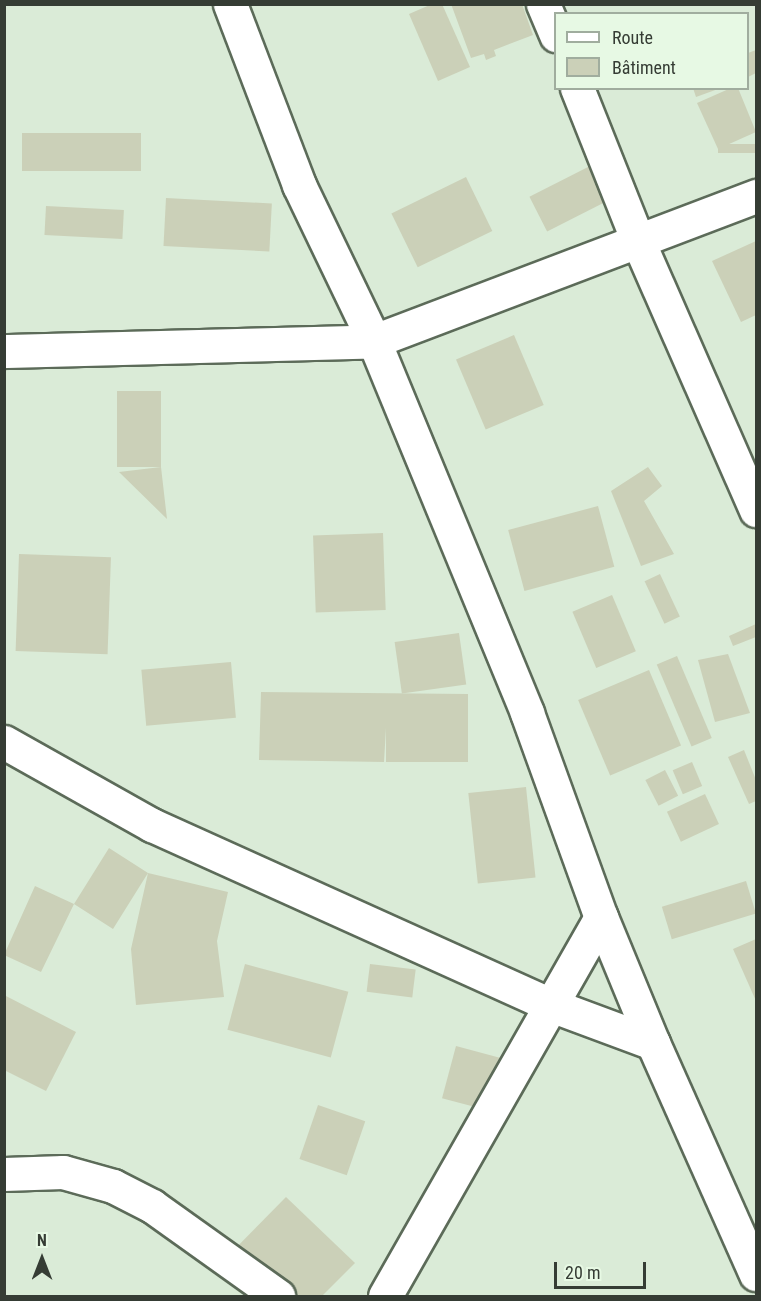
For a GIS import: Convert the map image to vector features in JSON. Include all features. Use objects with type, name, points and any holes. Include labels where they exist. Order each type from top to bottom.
[{"type":"street","points":[[230,4],[299,185],[374,340],[527,712],[601,916],[653,1043],[756,1274]]},
{"type":"street","points":[[543,4],[554,32]]},
{"type":"street","points":[[578,90],[638,241],[755,500]]},
{"type":"street","points":[[4,351],[374,340],[756,196]]},
{"type":"street","points":[[4,742],[152,825],[548,1004],[653,1043]]},
{"type":"street","points":[[385,1296],[548,1004],[601,916]]},
{"type":"street","points":[[4,1174],[63,1172],[113,1186],[152,1206],[278,1296]]},
{"type":"building","points":[[432,4],[442,4],[470,67],[438,81],[409,14]]},
{"type":"building","points":[[451,4],[522,4],[533,35],[494,50],[496,56],[486,60],[484,54],[471,58]]},
{"type":"building","points":[[756,50],[756,73],[749,76],[749,53]]},
{"type":"building","points":[[694,90],[715,90],[696,97]]},
{"type":"building","points":[[726,90],[739,90],[756,132],[718,149],[697,103]]},
{"type":"building","points":[[22,133],[141,133],[141,171],[22,171]]},
{"type":"building","points":[[718,144],[756,144],[756,153],[718,153]]},
{"type":"building","points":[[590,166],[608,201],[547,232],[529,197]]},
{"type":"building","points":[[466,177],[492,231],[418,267],[391,213]]},
{"type":"building","points":[[166,198],[272,204],[269,251],[163,246]]},
{"type":"building","points":[[46,206],[124,210],[122,239],[44,235]]},
{"type":"building","points":[[756,241],[756,315],[741,322],[712,261]]},
{"type":"building","points":[[514,335],[544,405],[486,430],[456,360]]},
{"type":"building","points":[[117,391],[161,391],[161,467],[117,467]]},
{"type":"building","points":[[161,467],[167,519],[119,472]]},
{"type":"building","points":[[648,467],[662,486],[644,501],[674,554],[641,566],[611,491]]},
{"type":"building","points":[[598,506],[614,567],[524,591],[508,530]]},
{"type":"building","points":[[383,533],[386,610],[316,612],[313,535]]},
{"type":"building","points":[[19,554],[111,557],[108,654],[16,651]]},
{"type":"building","points":[[660,574],[680,617],[664,624],[645,581]]},
{"type":"building","points":[[612,595],[636,651],[596,668],[572,612]]},
{"type":"building","points":[[756,624],[756,637],[733,646],[729,636]]},
{"type":"building","points":[[459,633],[466,684],[402,694],[395,642]]},
{"type":"building","points":[[728,654],[750,713],[715,722],[698,660]]},
{"type":"building","points":[[677,656],[712,738],[692,747],[657,665]]},
{"type":"building","points":[[231,662],[236,718],[146,726],[141,670]]},
{"type":"building","points":[[649,670],[681,745],[610,776],[578,700]]},
{"type":"building","points":[[261,692],[468,694],[468,762],[386,762],[386,728],[384,762],[259,760]]},
{"type":"building","points":[[744,750],[756,780],[756,801],[749,804],[728,757]]},
{"type":"building","points":[[692,762],[702,786],[683,794],[673,770]]},
{"type":"building","points":[[665,770],[678,796],[659,806],[645,780]]},
{"type":"building","points":[[526,787],[536,878],[478,884],[468,793]]},
{"type":"building","points":[[705,794],[719,824],[681,842],[667,812]]},
{"type":"building","points":[[109,848],[148,873],[113,929],[74,904]]},
{"type":"building","points":[[148,873],[228,892],[217,941],[224,997],[136,1005],[131,949]]},
{"type":"building","points":[[746,881],[756,914],[672,939],[662,907]]},
{"type":"building","points":[[35,886],[74,904],[41,972],[4,955]]},
{"type":"building","points":[[756,939],[756,1001],[733,949]]},
{"type":"building","points":[[245,964],[348,992],[331,1057],[227,1030]]},
{"type":"building","points":[[370,964],[416,970],[412,997],[367,992]]},
{"type":"building","points":[[4,995],[76,1032],[46,1091],[4,1070]]},
{"type":"building","points":[[456,1046],[506,1059],[492,1112],[442,1098]]},
{"type":"building","points":[[318,1105],[365,1121],[347,1175],[299,1159]]},
{"type":"building","points":[[286,1197],[355,1263],[322,1296],[262,1296],[224,1260]]}]
